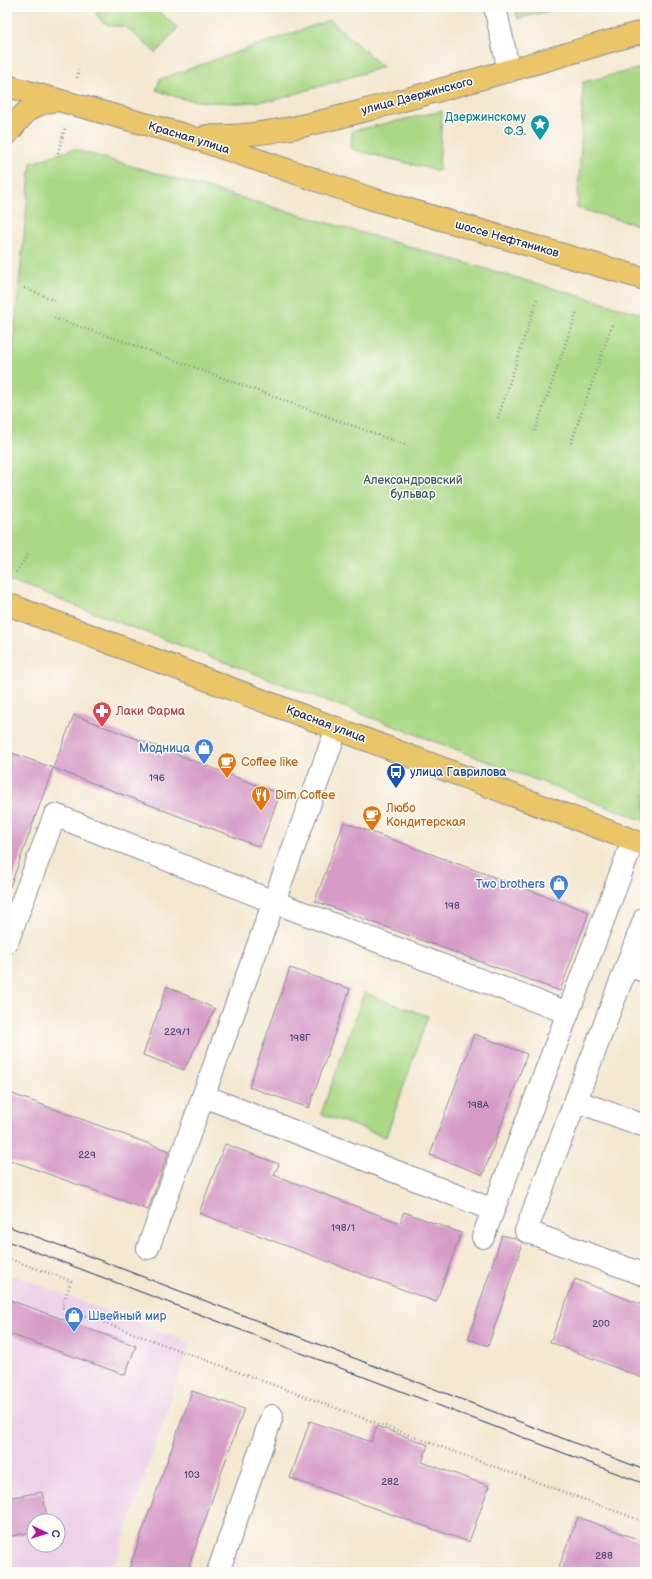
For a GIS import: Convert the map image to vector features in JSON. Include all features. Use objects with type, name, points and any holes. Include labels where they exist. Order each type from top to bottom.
[{"type":"main road","name":"улица Дзержинского","points":[[185,136],[232,137],[316,123],[509,72],[645,31]]},
{"type":"main road","name":"Красная улица","points":[[7,86],[185,136],[370,198]]},
{"type":"main road","points":[[7,134],[28,109],[42,102],[57,100]]},
{"type":"main road","name":"шоссе Нефтяников","points":[[370,198],[645,279]]},
{"type":"main road","name":"Красная улица","points":[[7,604],[639,843]]},
{"type":"lane","points":[[495,7],[509,72]]},
{"type":"lane","points":[[148,1248],[337,728]]},
{"type":"lane","points":[[7,942],[55,815],[274,902],[568,1013]]},
{"type":"lane","points":[[482,1237],[568,1013],[639,843]]},
{"type":"lane","points":[[645,918],[636,968],[576,1101],[526,1231],[645,1275]]},
{"type":"lane","points":[[204,1096],[492,1210]]},
{"type":"lane","points":[[576,1101],[645,1126]]},
{"type":"lane","points":[[218,1572],[272,1416]]},
{"type":"path","points":[[24,288],[56,301]]},
{"type":"path","points":[[498,418],[537,299]]},
{"type":"path","points":[[535,431],[577,311]]},
{"type":"path","points":[[54,318],[125,342],[408,446]]},
{"type":"path","points":[[571,443],[613,322]]},
{"type":"path","points":[[16,572],[29,553]]},
{"type":"path","points":[[7,1258],[71,1281],[62,1307],[645,1522]]},
{"type":"shaded area","points":[[7,1274],[24,1279],[190,1343],[112,1572],[7,1572]]},
{"type":"green space","points":[[95,7],[154,7],[178,28],[156,53],[125,26],[109,25],[101,21]]},
{"type":"green space","points":[[515,7],[563,7],[518,19]]},
{"type":"green space","points":[[330,20],[383,67],[275,100],[238,103],[207,102],[183,99],[156,90],[160,79]]},
{"type":"green space","points":[[645,67],[645,227],[577,208],[583,82]]},
{"type":"green space","points":[[442,111],[439,171],[351,149],[352,131]]},
{"type":"green space","name":"Александровский бульвар","points":[[73,149],[645,315],[645,821],[7,580],[7,407],[31,163]]},
{"type":"green space","points":[[364,993],[428,1016],[386,1137],[321,1114]]},
{"type":"building","points":[[74,715],[280,794],[260,847],[53,768]]},
{"type":"building","points":[[7,751],[53,768],[10,887],[7,887]]},
{"type":"building","points":[[344,822],[589,912],[560,991],[315,901]]},
{"type":"building","points":[[290,968],[350,989],[309,1108],[249,1087]]},
{"type":"building","points":[[167,986],[215,1009],[184,1070],[143,1055]]},
{"type":"building","points":[[474,1034],[527,1054],[483,1175],[430,1155]]},
{"type":"building","points":[[7,1092],[169,1151],[148,1210],[7,1159]]},
{"type":"building","points":[[225,1144],[279,1164],[274,1175],[400,1223],[404,1212],[461,1233],[436,1302],[199,1213]]},
{"type":"building","points":[[502,1235],[517,1239],[523,1243],[488,1346],[468,1339]]},
{"type":"building","points":[[575,1279],[645,1306],[645,1379],[550,1342]]},
{"type":"building","points":[[7,1299],[136,1346],[125,1375],[7,1333]]},
{"type":"building","points":[[192,1391],[244,1409],[187,1572],[128,1572]]},
{"type":"building","points":[[310,1421],[371,1442],[377,1426],[428,1445],[422,1462],[489,1486],[469,1542],[290,1478]]},
{"type":"building","points":[[42,1492],[46,1513],[26,1513],[26,1533],[7,1537],[7,1498]]},
{"type":"building","points":[[578,1517],[645,1542],[645,1572],[557,1572]]},
{"type":"tram line","points":[[7,1226],[645,1470]]},
{"type":"tram line","points":[[7,1241],[645,1484]]},
{"type":"place","name":"Дзержинскому Ф.Э.","points":[[540,141]]},
{"type":"place","name":"Лаки Фарма","points":[[102,728]]},
{"type":"place","name":"Модница","points":[[204,765]]},
{"type":"place","name":"Coffee like","points":[[227,779]]},
{"type":"place","name":"улица Гаврилова","points":[[396,789]]},
{"type":"place","name":"Dim Coffee","points":[[261,812]]},
{"type":"place","name":"Любо Кондитерская","points":[[372,832]]},
{"type":"place","name":"Two brothers","points":[[559,901]]},
{"type":"place","name":"Швейный мир","points":[[74,1333]]}]
